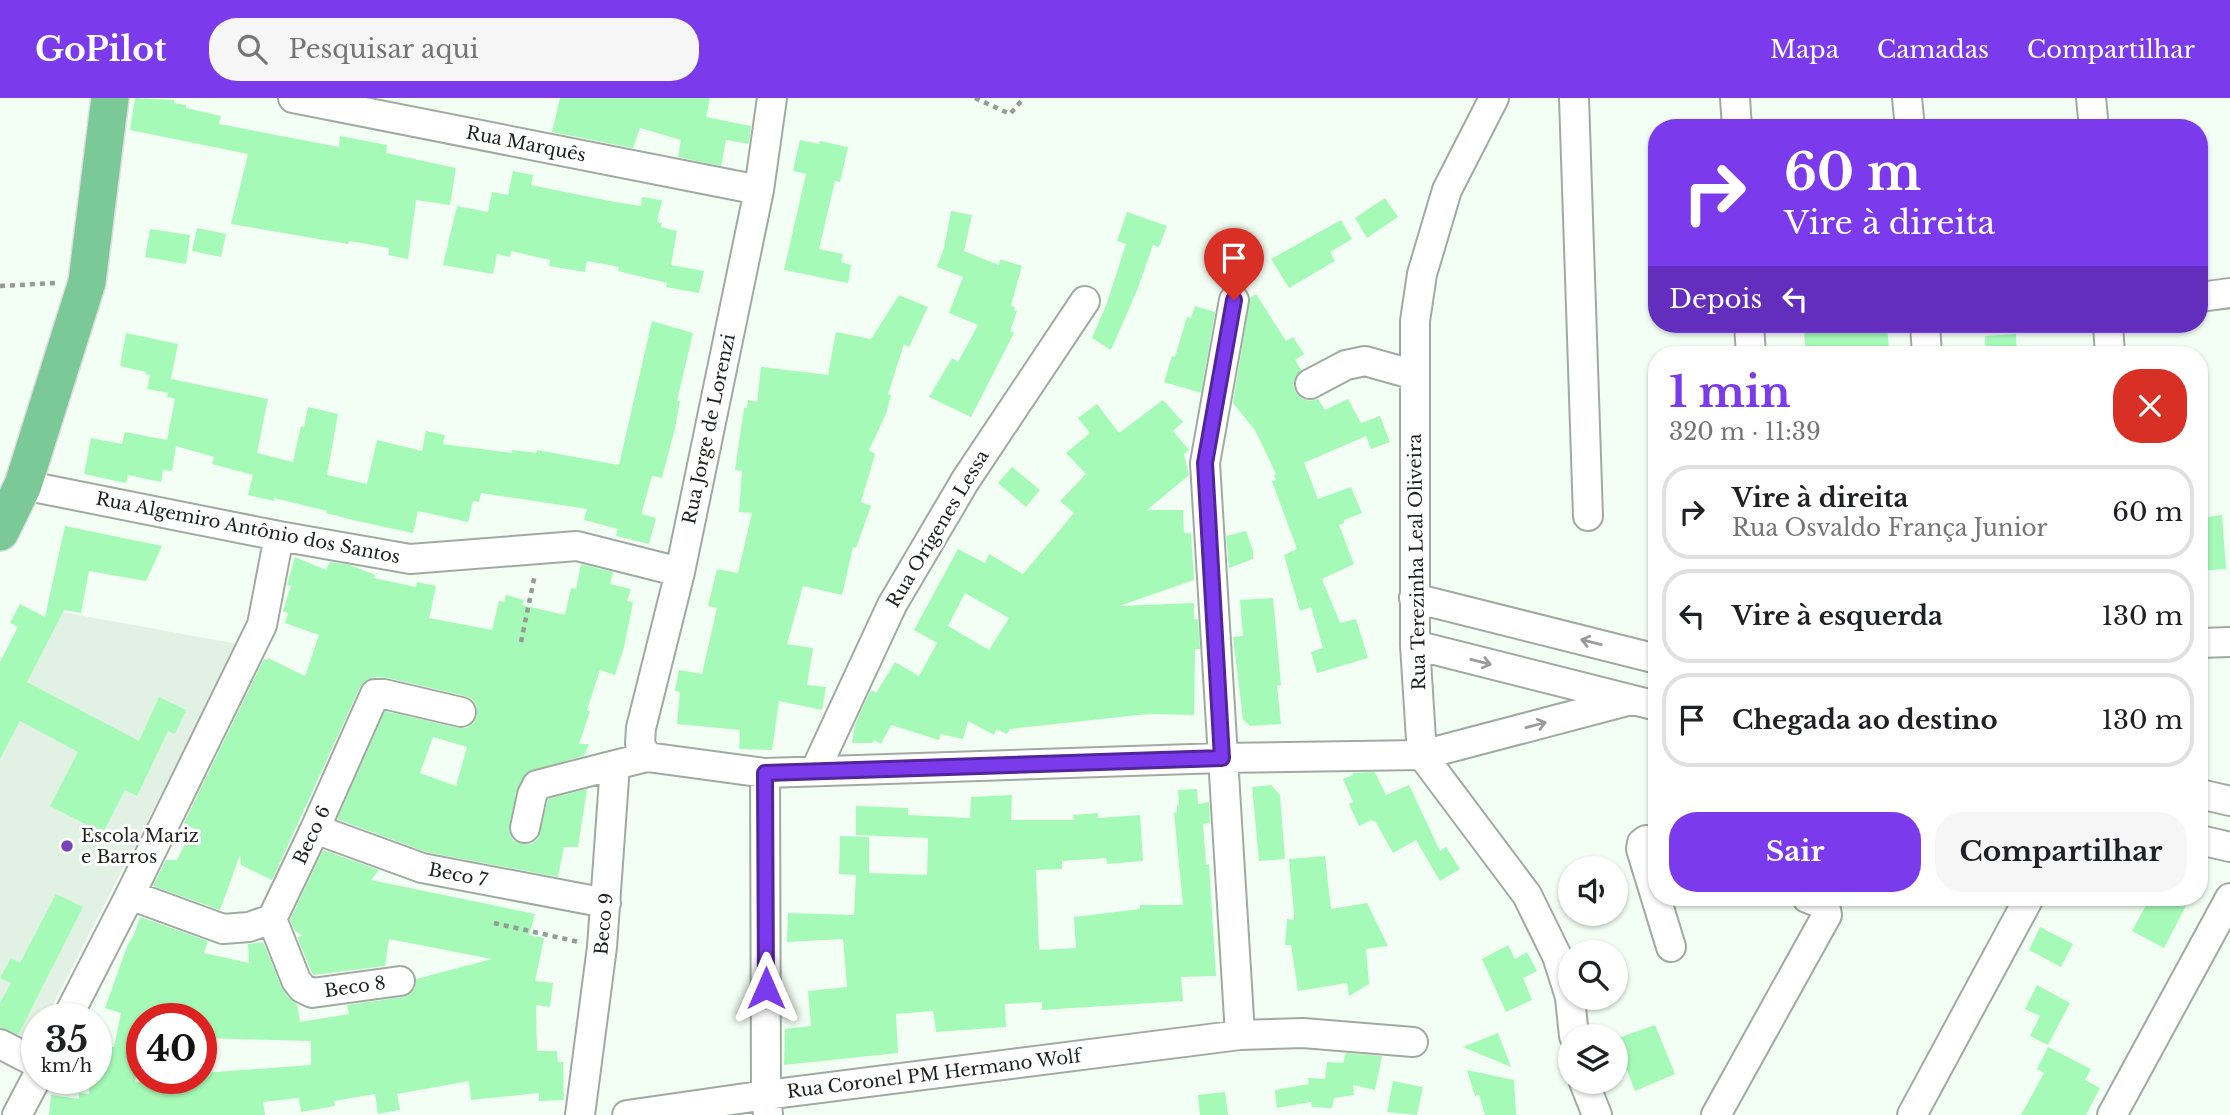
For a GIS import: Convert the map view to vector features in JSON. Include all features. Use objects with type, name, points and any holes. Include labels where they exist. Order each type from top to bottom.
[{"type":"main road","points":[[0,532],[23,485],[87,282],[110,98]]},
{"type":"street","name":"Rua Marquês","points":[[293,98],[392,108],[759,190]]},
{"type":"street","name":"Rua Jorge de Lorenzi","points":[[647,757],[640,744],[641,728],[680,572],[759,190],[772,98]]},
{"type":"street","name":"Rua Terezinha Leal Oliveira","points":[[1422,755],[1414,598],[1415,321],[1422,274],[1447,190],[1494,98]]},
{"type":"street","points":[[1574,98],[1588,516]]},
{"type":"street","points":[[1735,98],[1736,119]]},
{"type":"street","points":[[1907,98],[1909,119]]},
{"type":"street","points":[[2091,98],[2093,119]]},
{"type":"street","points":[[2208,296],[2230,293]]},
{"type":"street","points":[[1234,300],[1205,463],[1240,1035]]},
{"type":"street","name":"Rua Orígenes Lessa","points":[[815,771],[892,605],[965,481],[1085,301]]},
{"type":"street","points":[[1310,384],[1346,365],[1365,361],[1415,375]]},
{"type":"street","name":"Rua Algemiro Antônio dos Santos","points":[[23,485],[410,559],[577,546],[680,572]]},
{"type":"street","points":[[75,1003],[262,625],[279,536]]},
{"type":"street","points":[[1414,598],[1648,657]]},
{"type":"street","points":[[2208,643],[2230,642]]},
{"type":"street","points":[[1415,645],[1644,703]]},
{"type":"street","name":"Beco 6","points":[[272,919],[375,694],[461,712]]},
{"type":"street","points":[[525,828],[532,795],[537,785],[647,757],[667,762],[765,773],[1222,758],[1422,755],[1644,703]]},
{"type":"street","points":[[1422,755],[1527,895],[1558,959]]},
{"type":"street","name":"Beco 9","points":[[580,1115],[602,947],[615,765]]},
{"type":"street","points":[[765,773],[767,1105]]},
{"type":"street","points":[[2208,796],[2230,801]]},
{"type":"street","name":"Beco 7","points":[[315,829],[422,868],[606,903]]},
{"type":"street","points":[[1648,841],[1642,843],[1641,849],[1648,872]]},
{"type":"street","points":[[2208,842],[2230,847]]},
{"type":"street","points":[[130,895],[223,929],[249,927],[272,919]]},
{"type":"street","points":[[2112,1115],[2230,898]]},
{"type":"street","points":[[1658,906],[1671,947]]},
{"type":"street","points":[[1716,1115],[1827,915],[1825,906]]},
{"type":"street","points":[[1912,1115],[2025,906]]},
{"type":"street","name":"Beco 8","points":[[272,919],[296,980],[302,988],[312,993],[400,981]]},
{"type":"street","name":"Rua Coronel PM Hermano Wolf","points":[[627,1115],[767,1105],[1240,1035],[1303,1033],[1413,1042]]},
{"type":"street","points":[[0,1044],[21,1055]]},
{"type":"street","points":[[17,1115],[28,1094]]},
{"type":"street","points":[[1589,1094],[1597,1115]]},
{"type":"path","points":[[975,98],[1010,114],[1024,98]]},
{"type":"path","points":[[0,286],[87,282]]},
{"type":"path","points":[[521,642],[540,549]]},
{"type":"path","points":[[494,923],[602,947]]},
{"type":"shaded area","name":"Escola Mariz e Barros","points":[[62,612],[238,644],[54,1003],[21,1003],[21,1046],[0,1035],[0,657],[31,673]]},
{"type":"building","points":[[135,98],[174,100],[174,103],[186,105],[186,108],[221,116],[219,124],[339,147],[340,136],[387,145],[386,153],[456,168],[450,205],[416,200],[408,259],[388,255],[389,248],[349,241],[348,244],[231,224],[248,154],[130,130]]},
{"type":"building","points":[[560,98],[710,98],[706,117],[751,126],[749,144],[726,140],[721,166],[678,157],[681,140],[640,128],[633,148],[552,132]]},
{"type":"building","points":[[800,140],[848,147],[840,182],[835,181],[819,249],[843,254],[841,262],[851,265],[848,283],[784,270],[806,174],[793,171]]},
{"type":"building","points":[[513,171],[533,175],[531,185],[615,202],[641,206],[642,197],[662,200],[657,222],[662,223],[661,227],[677,231],[671,265],[704,271],[699,293],[666,287],[667,283],[618,271],[619,267],[587,261],[585,272],[549,266],[550,260],[511,251],[510,257],[497,254],[493,274],[443,265],[457,206],[488,212],[492,192],[508,195]]},
{"type":"building","points":[[1385,198],[1398,217],[1367,238],[1355,218]]},
{"type":"building","points":[[951,211],[972,215],[964,251],[999,265],[1000,259],[1022,266],[1011,305],[1017,311],[1010,331],[1014,333],[971,417],[929,397],[952,358],[958,362],[978,325],[949,313],[963,277],[937,267],[944,248]]},
{"type":"building","points":[[1127,212],[1167,226],[1159,247],[1153,245],[1111,350],[1092,338],[1107,303],[1126,244],[1117,241]]},
{"type":"building","points":[[1341,220],[1352,239],[1330,252],[1335,261],[1289,288],[1271,259]]},
{"type":"building","points":[[197,228],[226,234],[221,257],[192,251]]},
{"type":"building","points":[[150,229],[190,235],[186,264],[145,257]]},
{"type":"building","points":[[1256,294],[1286,341],[1293,337],[1304,354],[1295,360],[1301,370],[1293,383],[1301,398],[1309,401],[1318,399],[1325,410],[1348,399],[1364,429],[1361,423],[1380,416],[1390,442],[1371,449],[1366,436],[1304,463],[1318,499],[1351,487],[1362,513],[1344,520],[1344,523],[1339,525],[1354,564],[1322,579],[1340,623],[1356,619],[1368,658],[1317,673],[1311,652],[1323,648],[1311,607],[1300,611],[1284,555],[1297,549],[1272,481],[1276,480],[1276,474],[1255,430],[1233,403],[1250,298]]},
{"type":"building","points":[[899,295],[928,307],[909,347],[904,344],[888,394],[891,395],[886,414],[869,450],[875,454],[861,502],[871,506],[856,548],[853,547],[842,595],[803,586],[787,644],[813,648],[807,685],[826,687],[822,710],[779,701],[772,750],[739,749],[740,730],[677,724],[680,692],[675,691],[679,670],[702,674],[717,608],[708,606],[717,569],[738,573],[752,513],[739,512],[742,471],[735,470],[744,408],[747,408],[748,400],[757,402],[761,367],[828,375],[836,332],[871,339]]},
{"type":"building","points":[[1195,306],[1215,312],[1201,393],[1164,382],[1187,317],[1191,318]]},
{"type":"building","points":[[652,321],[693,333],[677,401],[680,401],[675,428],[662,478],[652,476],[642,511],[642,514],[656,518],[649,544],[616,536],[618,529],[584,520],[587,509],[481,493],[479,502],[473,501],[468,522],[418,511],[413,533],[274,498],[274,501],[248,495],[253,475],[212,464],[214,457],[176,446],[172,471],[163,470],[161,482],[128,475],[126,483],[84,474],[91,438],[122,444],[125,432],[167,440],[175,399],[167,397],[168,393],[147,389],[150,375],[145,374],[146,372],[120,366],[126,333],[178,344],[170,383],[171,379],[268,399],[257,453],[293,462],[308,407],[338,414],[327,475],[367,484],[377,440],[422,451],[426,431],[445,435],[443,444],[512,453],[512,450],[537,453],[537,450],[619,465]]},
{"type":"building","points":[[1804,333],[1888,333],[1889,346],[1805,346]]},
{"type":"building","points":[[2016,334],[2017,346],[1986,346],[1985,336]]},
{"type":"building","points":[[1163,400],[1183,422],[1173,431],[1189,450],[1184,454],[1189,475],[1147,510],[1183,510],[1184,533],[1191,533],[1194,580],[1119,606],[1194,603],[1200,649],[1195,649],[1194,715],[1148,714],[1010,729],[1007,734],[996,729],[994,735],[968,721],[963,739],[941,734],[939,740],[891,725],[881,744],[874,740],[872,743],[852,743],[855,725],[868,696],[872,690],[876,693],[895,662],[919,676],[937,643],[914,630],[958,549],[985,563],[989,554],[1023,574],[1074,513],[1060,501],[1086,474],[1066,453],[1090,433],[1078,418],[1097,404],[1119,433]],"holes":[[[965,593],[1009,618],[989,650],[948,626]]]},
{"type":"building","points":[[1012,467],[1040,490],[1026,507],[998,483]]},
{"type":"building","points":[[2222,515],[2226,569],[2208,570],[2208,517]]},
{"type":"building","points":[[65,526],[162,546],[146,581],[89,571],[81,613],[64,610],[27,682],[139,741],[159,697],[186,710],[175,734],[168,731],[137,796],[125,790],[103,833],[50,806],[78,752],[20,721],[0,759],[0,662],[18,627],[10,623],[20,604],[45,617]]},
{"type":"building","points":[[1246,531],[1253,559],[1229,568],[1226,536]]},
{"type":"building","points":[[295,557],[326,570],[330,562],[350,565],[375,575],[374,578],[416,587],[417,582],[436,586],[429,618],[492,630],[499,601],[504,602],[506,595],[524,600],[522,605],[565,615],[571,588],[576,589],[581,564],[613,572],[610,584],[631,589],[627,601],[633,602],[615,675],[600,670],[587,710],[590,711],[579,744],[589,744],[584,756],[527,772],[516,792],[509,832],[513,840],[531,844],[538,839],[548,799],[587,789],[578,847],[564,847],[558,877],[426,852],[337,819],[385,711],[458,728],[466,728],[474,723],[477,716],[477,707],[472,699],[465,696],[375,677],[365,681],[360,687],[272,880],[241,865],[240,855],[220,910],[153,886],[166,860],[177,860],[193,828],[184,823],[264,659],[268,658],[305,676],[319,635],[285,623],[288,613],[283,611],[291,586],[287,585]],"holes":[[[433,737],[467,747],[456,786],[420,773]]]},
{"type":"building","points":[[1273,598],[1281,685],[1277,686],[1281,724],[1250,726],[1243,719],[1233,637],[1243,636],[1240,600]]},
{"type":"building","points":[[1375,772],[1386,795],[1409,785],[1440,851],[1446,847],[1460,869],[1440,881],[1416,840],[1393,853],[1375,821],[1359,826],[1349,804],[1353,802],[1343,779],[1353,775],[1352,773]]},
{"type":"building","points":[[1271,785],[1280,795],[1285,859],[1259,861],[1252,787]]},
{"type":"building","points":[[1197,789],[1198,804],[1209,802],[1210,823],[1203,824],[1206,865],[1209,864],[1216,976],[1181,977],[1183,1001],[1042,1010],[1042,1002],[1005,1004],[1006,1027],[936,1032],[933,1011],[896,1014],[898,1053],[784,1065],[785,1029],[811,1026],[808,991],[847,987],[843,939],[787,942],[788,913],[854,915],[856,875],[839,874],[840,836],[869,837],[869,873],[927,875],[928,838],[856,835],[856,806],[908,808],[908,815],[970,818],[971,797],[1012,795],[1011,820],[1074,820],[1073,815],[1098,813],[1098,818],[1140,815],[1143,861],[1107,864],[1106,858],[1062,861],[1062,869],[1036,870],[1039,950],[1076,948],[1074,917],[1140,909],[1140,905],[1183,905],[1174,813],[1179,805],[1178,790]]},
{"type":"building","points":[[323,850],[379,870],[371,880],[535,914],[529,935],[544,938],[535,981],[553,983],[550,1007],[536,1005],[537,1051],[557,1051],[558,1062],[563,1062],[564,1100],[539,1101],[539,1093],[471,1100],[469,1081],[397,1094],[400,1110],[378,1114],[375,1094],[334,1101],[335,1106],[301,1112],[299,1098],[263,1102],[265,1115],[49,1115],[51,1095],[79,1099],[79,1094],[112,1094],[112,1047],[121,1013],[112,1010],[112,1003],[107,1003],[140,917],[208,941],[204,953],[249,963],[248,944],[263,942],[281,986],[297,1004],[300,1022],[349,1014],[347,1005],[403,997],[415,988],[416,979],[492,959],[389,939],[385,966],[313,975],[297,937],[303,936],[295,931],[290,920]],"holes":[[[126,1003],[217,1003],[217,1038],[311,1041],[311,1065],[217,1072],[217,1094],[126,1094]]]},
{"type":"building","points":[[1325,856],[1331,909],[1367,903],[1388,946],[1366,949],[1369,984],[1349,996],[1347,983],[1298,991],[1291,945],[1285,945],[1287,919],[1294,920],[1289,859]]},
{"type":"building","points":[[56,894],[83,907],[34,1003],[21,1003],[21,1029],[18,1035],[0,1027],[0,1003],[11,983],[0,978],[11,958],[20,963]]},
{"type":"building","points":[[2146,906],[2186,906],[2164,948],[2132,931]]},
{"type":"building","points":[[2040,927],[2073,944],[2061,967],[2029,950]]},
{"type":"building","points":[[1508,945],[1515,959],[1527,952],[1537,971],[1523,978],[1532,1000],[1506,1012],[1482,959]]},
{"type":"building","points":[[2037,985],[2070,1003],[2048,1045],[2030,1036],[2040,1016],[2025,1009]]},
{"type":"building","points":[[1655,1025],[1675,1074],[1635,1091],[1628,1073],[1628,1034]]},
{"type":"building","points":[[1498,1033],[1511,1067],[1463,1047]]},
{"type":"building","points":[[2048,1047],[2091,1069],[2085,1080],[2100,1088],[2086,1115],[2021,1115],[2044,1073],[2037,1069]]},
{"type":"building","points":[[1346,1053],[1382,1056],[1375,1090],[1353,1085],[1354,1095],[1334,1098],[1332,1108],[1312,1107],[1311,1102],[1277,1108],[1275,1090],[1309,1084],[1308,1078],[1325,1079],[1327,1062],[1343,1063]]},
{"type":"building","points":[[1467,1070],[1514,1080],[1516,1115],[1485,1115],[1479,1095],[1475,1096]]},
{"type":"building","points":[[1393,1081],[1423,1087],[1417,1115],[1387,1112]]},
{"type":"building","points":[[1225,1092],[1228,1115],[1200,1115],[1198,1095]]},
{"type":"place","name":"Escola Mariz e Barros","points":[[67,846]]},
{"type":"route","points":[[766,988],[765,773],[1222,758],[1205,463],[1234,300]]}]
